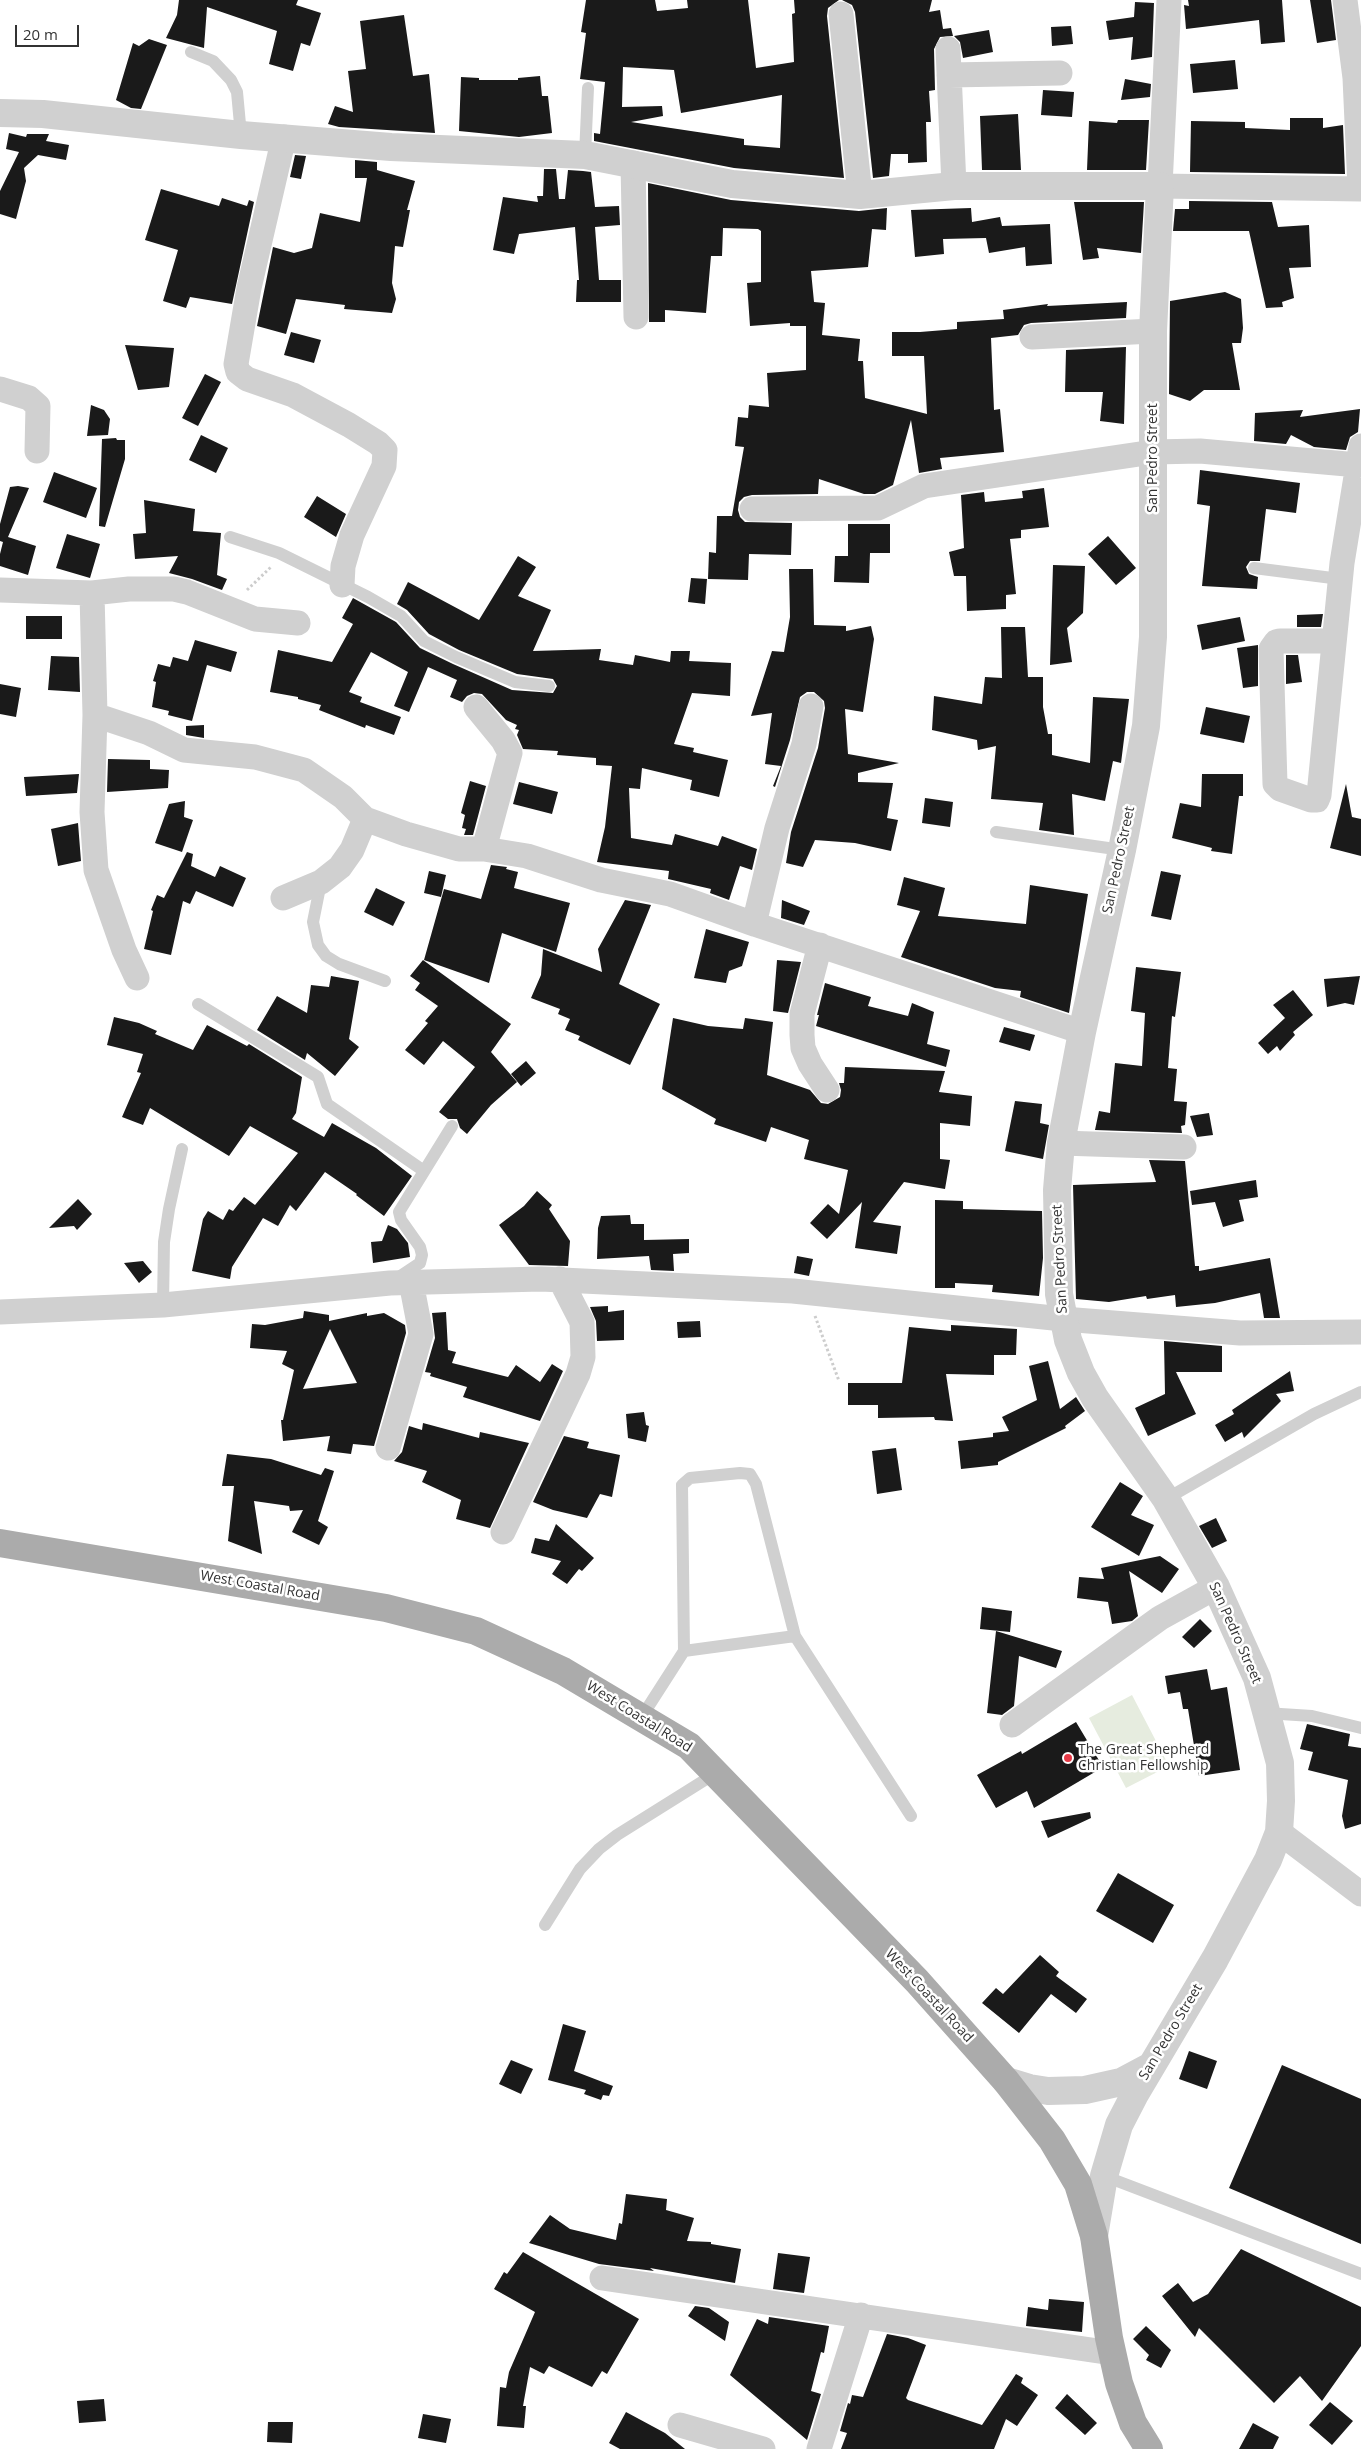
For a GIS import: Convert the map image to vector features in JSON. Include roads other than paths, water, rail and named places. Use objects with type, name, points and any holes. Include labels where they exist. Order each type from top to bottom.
[{"type":"main road","name":"West Coastal Road","points":[[0,1543],[386,1608],[476,1631],[563,1671],[689,1746],[917,1981],[1006,2081],[1038,2120],[1078,2184],[1094,2236]]},
{"type":"main road","name":"San Pedro Street","points":[[1094,2236],[1112,2353],[1123,2398],[1149,2449]]},
{"type":"street","name":"San Pedro Street","points":[[1094,2236],[1104,2176],[1119,2125],[1151,2066],[1215,1959],[1268,1860],[1279,1832],[1280,1764],[1257,1678],[1216,1587],[1166,1499],[1095,1398],[1072,1354],[1059,1294],[1057,1235],[1061,1144],[1082,1032],[1122,850],[1146,726],[1152,657],[1153,331],[1169,0]]},
{"type":"street","points":[[0,113],[43,114],[241,135],[401,147],[585,155],[732,184],[860,195],[954,186],[1360,188],[1355,78],[1345,0]]},
{"type":"street","points":[[841,14],[860,195]]},
{"type":"street","points":[[948,49],[954,186]]},
{"type":"street","points":[[948,75],[1060,73]]},
{"type":"street","points":[[284,138],[250,288],[236,364],[238,372],[247,379],[293,395],[363,434],[385,450],[384,466],[352,536],[343,566],[342,585]]},
{"type":"street","points":[[634,164],[636,317]]},
{"type":"street","points":[[1032,337],[1153,331]]},
{"type":"street","points":[[0,389],[29,398],[38,406],[37,451]]},
{"type":"street","points":[[752,509],[878,508],[924,486],[1029,472],[1153,452],[1200,451],[1359,456],[1340,579],[1319,795],[1317,800],[1311,800],[1280,789],[1275,784],[1271,649],[1276,642],[1333,641]]},
{"type":"street","points":[[0,590],[92,593],[129,589],[174,589],[255,619],[298,623]]},
{"type":"street","points":[[92,593],[94,715],[92,812],[96,870],[124,950],[137,978]]},
{"type":"street","points":[[754,924],[777,828],[804,744],[811,706]]},
{"type":"street","points":[[476,708],[503,740],[510,753],[484,849]]},
{"type":"street","points":[[94,715],[149,733],[184,750],[255,757],[304,770],[342,797],[365,819],[406,834],[459,849],[484,849],[527,856],[601,880],[670,894],[754,924],[1082,1032]]},
{"type":"street","points":[[283,898],[321,882],[345,861],[356,844],[365,819]]},
{"type":"street","points":[[820,945],[802,1014],[802,1035],[803,1048],[810,1064],[827,1090]]},
{"type":"street","points":[[1061,1144],[1184,1146]]},
{"type":"street","points":[[503,1532],[578,1374],[583,1357],[582,1322],[560,1279]]},
{"type":"street","points":[[0,1312],[163,1305],[401,1282],[560,1279],[794,1291],[1063,1319],[1240,1333],[1361,1332]]},
{"type":"street","points":[[388,1448],[421,1334],[401,1282]]},
{"type":"street","points":[[1012,1725],[1160,1618],[1216,1587]]},
{"type":"street","points":[[1279,1832],[1361,1894]]},
{"type":"street","points":[[1006,2081],[1048,2091],[1085,2090],[1121,2082],[1151,2066]]},
{"type":"street","points":[[602,2278],[1112,2353]]},
{"type":"street","points":[[819,2449],[861,2315]]},
{"type":"street","points":[[680,2425],[763,2449]]},
{"type":"lane","points":[[191,52],[213,61],[231,80],[237,92],[241,135]]},
{"type":"lane","points":[[585,155],[588,88]]},
{"type":"lane","points":[[230,537],[286,557],[401,616],[424,641],[456,657],[515,682],[549,686]]},
{"type":"lane","points":[[1254,568],[1340,579]]},
{"type":"lane","points":[[996,832],[1122,850]]},
{"type":"lane","points":[[321,882],[313,922],[318,944],[326,956],[340,964],[384,981]]},
{"type":"lane","points":[[198,1004],[318,1077],[327,1104],[424,1171]]},
{"type":"lane","points":[[401,1282],[420,1262],[422,1255],[420,1247],[401,1220],[399,1212],[452,1126]]},
{"type":"lane","points":[[163,1305],[164,1242],[182,1150]]},
{"type":"lane","points":[[1166,1499],[1314,1414],[1361,1392]]},
{"type":"lane","points":[[641,1718],[684,1652],[680,1496],[682,1485],[690,1478],[740,1473],[750,1474],[756,1484],[795,1636],[911,1816]]},
{"type":"lane","points":[[684,1652],[795,1636]]},
{"type":"lane","points":[[1265,1713],[1312,1716],[1361,1728]]},
{"type":"lane","points":[[544,1925],[580,1869],[599,1849],[617,1835],[716,1773]]},
{"type":"lane","points":[[1104,2176],[1361,2274]]},
{"type":"place","name":"The Great Shepherd Christian Fellowship","points":[[1068,1758]]}]
